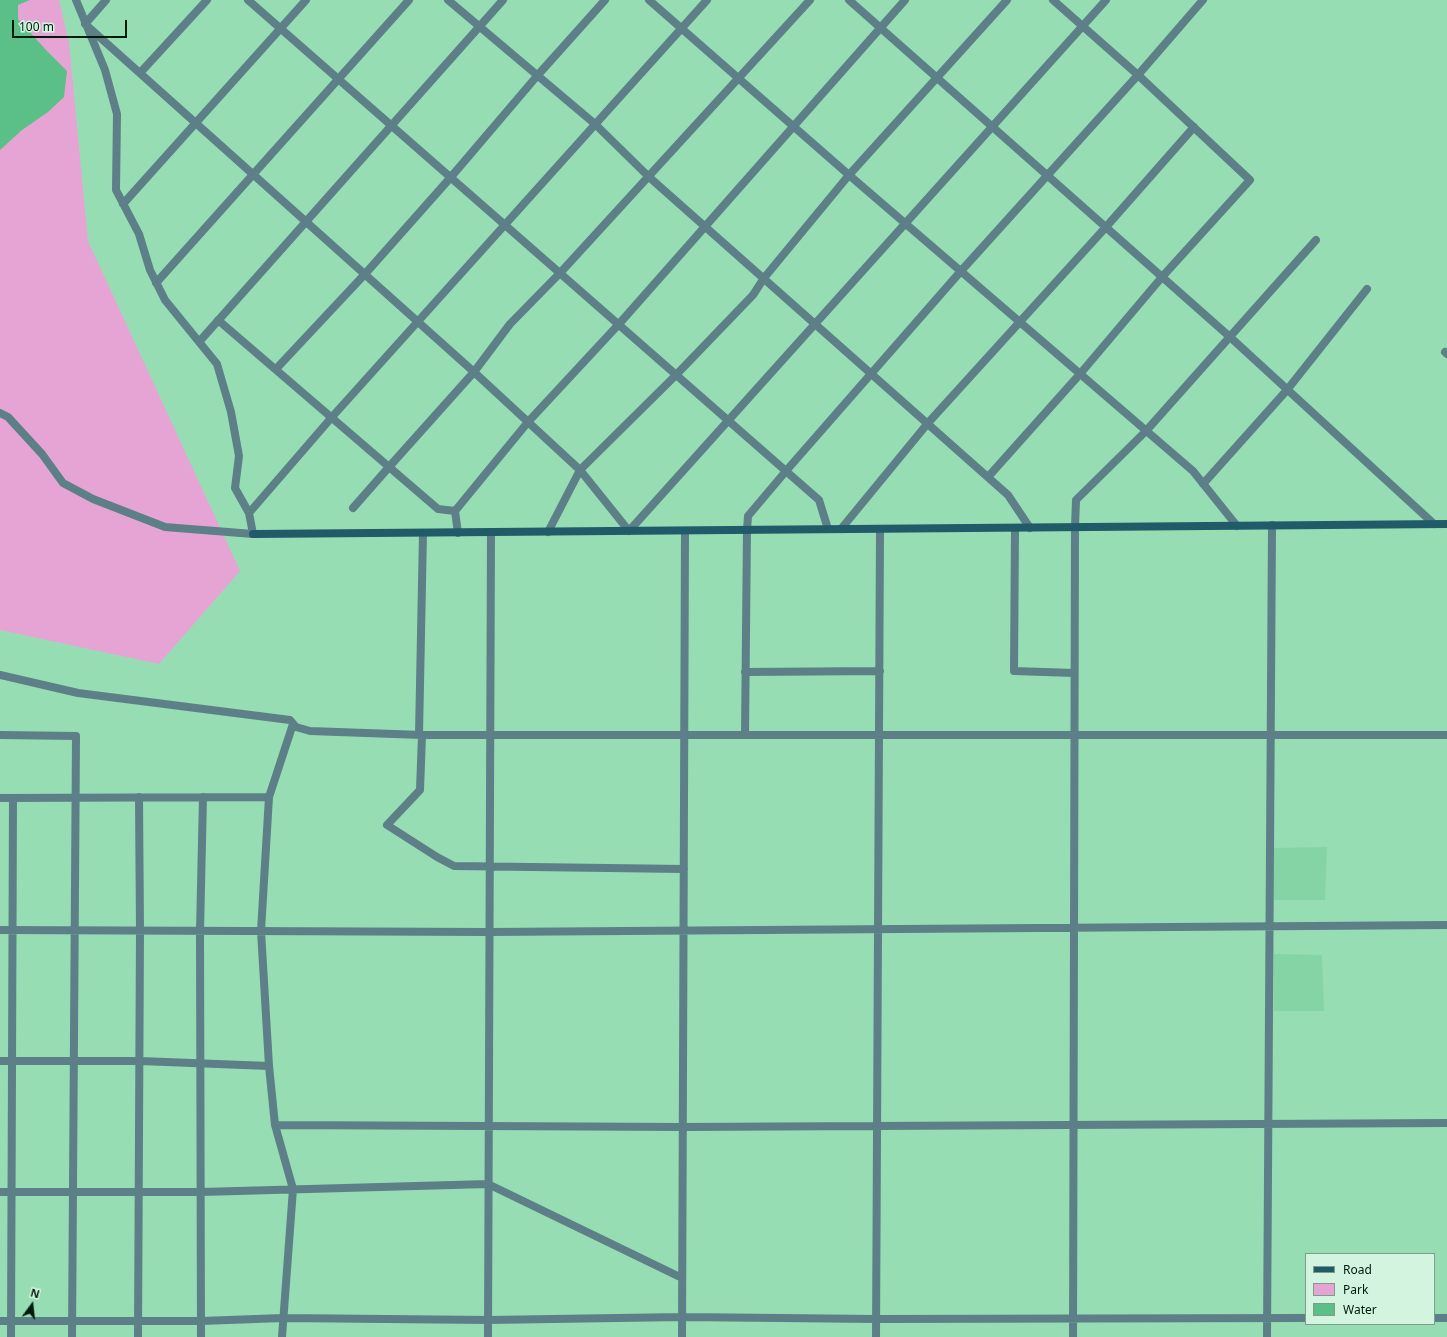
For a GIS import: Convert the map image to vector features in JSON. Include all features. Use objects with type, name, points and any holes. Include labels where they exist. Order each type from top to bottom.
[{"type":"street","points":[[76,0],[105,70],[117,114],[116,190],[139,234],[150,270],[165,300],[217,364],[231,412],[239,456],[235,488],[249,513],[253,534]]},
{"type":"street","points":[[85,24],[106,0]]},
{"type":"street","points":[[140,73],[207,0]]},
{"type":"street","points":[[248,0],[561,272],[819,500],[828,529]]},
{"type":"street","points":[[123,204],[306,0]]},
{"type":"street","points":[[156,283],[409,0]]},
{"type":"street","points":[[448,0],[595,124],[649,177],[1008,495],[1030,528]]},
{"type":"street","points":[[199,342],[503,0]]},
{"type":"street","points":[[276,369],[365,274],[605,0]]},
{"type":"street","points":[[649,0],[1019,322],[1193,471],[1237,526]]},
{"type":"street","points":[[249,513],[332,417],[707,0]]},
{"type":"street","points":[[353,508],[474,372],[510,324],[561,272],[649,177],[810,0]]},
{"type":"street","points":[[849,0],[1230,337],[1434,524]]},
{"type":"street","points":[[458,532],[455,511],[528,422],[706,227],[905,0]]},
{"type":"street","points":[[548,532],[580,470],[676,375],[753,294],[764,278],[849,174],[1007,0]]},
{"type":"street","points":[[988,477],[1080,374],[1162,277],[1250,180],[1138,75],[1053,0]]},
{"type":"street","points":[[629,531],[1106,0]]},
{"type":"street","points":[[745,735],[748,516],[871,373],[1138,75],[1203,0]]},
{"type":"street","points":[[85,24],[474,372],[580,470],[629,531]]},
{"type":"street","points":[[841,529],[928,423],[1106,227],[1194,127]]},
{"type":"street","points":[[1073,1337],[1074,673],[1076,500],[1146,431],[1316,240]]},
{"type":"street","points":[[1203,484],[1287,390],[1367,290]]},
{"type":"street","points":[[218,320],[438,509],[455,511]]},
{"type":"street","points":[[0,413],[8,417],[42,454],[63,483],[93,499],[165,527],[253,534],[1447,524]]},
{"type":"street","points":[[1267,1337],[1272,526]]},
{"type":"street","points":[[1015,528],[1014,671],[1074,673]]},
{"type":"street","points":[[876,1337],[880,529]]},
{"type":"street","points":[[682,1337],[684,531]]},
{"type":"street","points":[[488,1337],[491,532]]},
{"type":"street","points":[[423,533],[420,790],[386,825],[454,866],[684,869]]},
{"type":"street","points":[[745,672],[880,671]]},
{"type":"street","points":[[0,675],[78,693],[290,720],[296,727],[310,731],[490,736],[1447,735]]},
{"type":"street","points":[[282,1337],[293,1189],[275,1125],[269,1066],[261,931],[269,797],[293,724]]},
{"type":"street","points":[[0,735],[76,736],[72,1337]]},
{"type":"street","points":[[138,797],[140,930],[138,1337]]},
{"type":"street","points":[[201,1337],[200,931],[203,797]]},
{"type":"street","points":[[0,798],[269,797]]},
{"type":"street","points":[[11,1337],[13,798]]},
{"type":"street","points":[[0,930],[489,932],[1447,925]]},
{"type":"street","points":[[0,1060],[140,1061],[269,1066]]},
{"type":"street","points":[[275,1125],[683,1127],[1447,1123]]},
{"type":"street","points":[[0,1192],[200,1192],[488,1184],[682,1278]]},
{"type":"street","points":[[0,1321],[201,1321],[284,1318],[488,1320],[682,1317],[876,1319],[1305,1318]]},
{"type":"street","points":[[1435,1318],[1447,1318]]},
{"type":"shaded area","points":[[1327,847],[1325,900],[1274,900],[1274,848]]},
{"type":"shaded area","points":[[1274,954],[1322,955],[1324,1011],[1274,1011]]},
{"type":"green space","points":[[0,0],[59,0],[69,43],[88,241],[240,571],[159,664],[0,630]]},
{"type":"water","points":[[0,0],[30,0],[18,5],[18,19],[67,71],[64,97],[48,112],[22,130],[0,150]]}]
